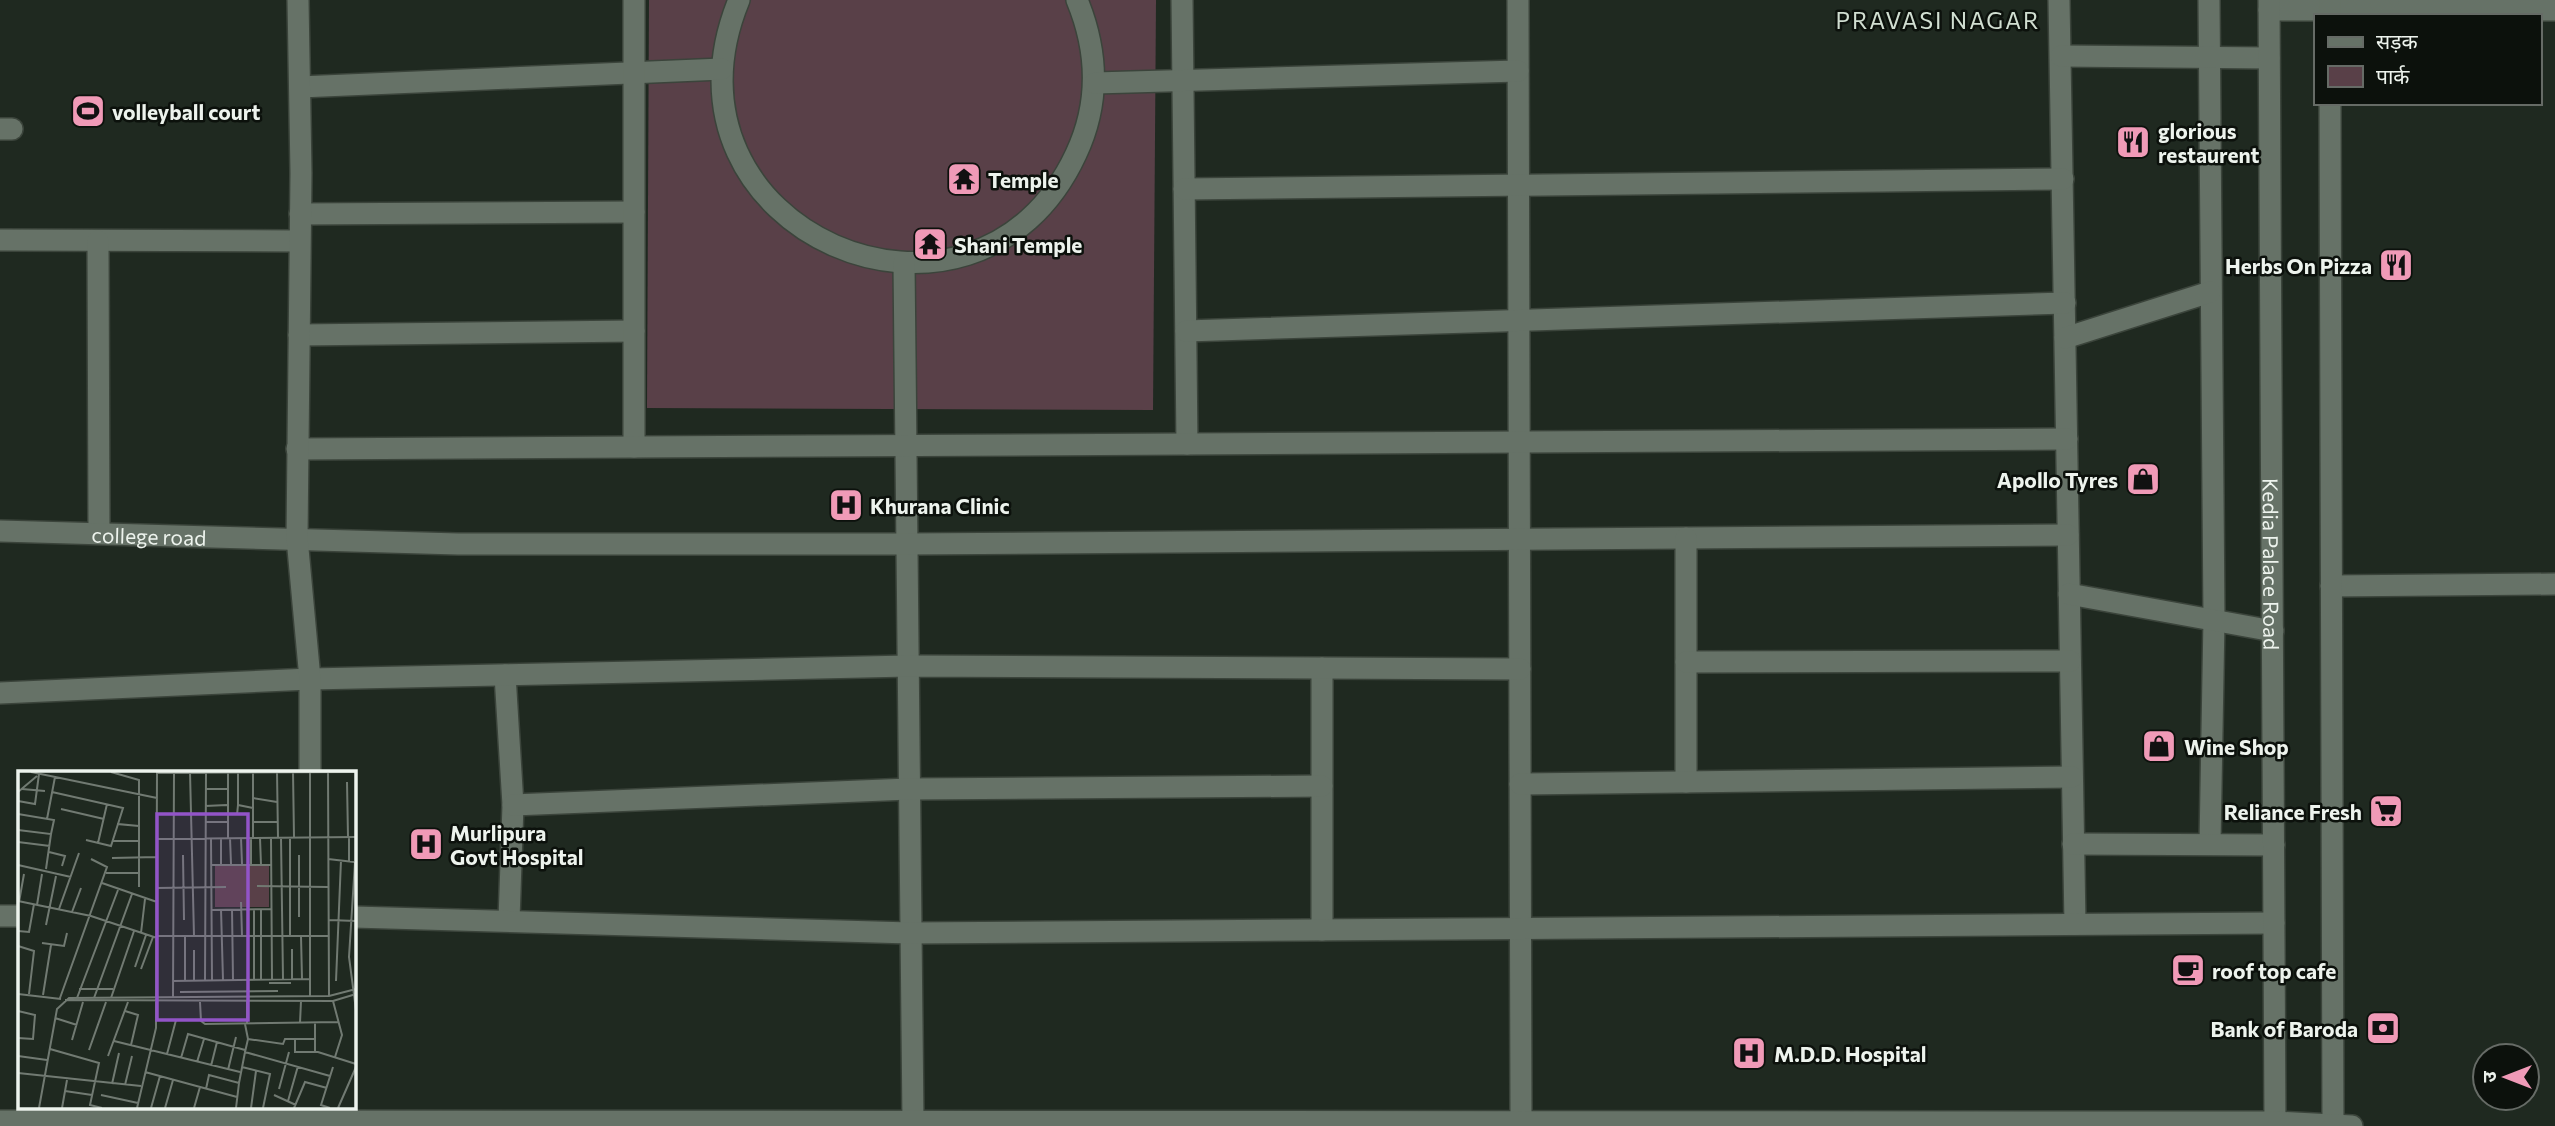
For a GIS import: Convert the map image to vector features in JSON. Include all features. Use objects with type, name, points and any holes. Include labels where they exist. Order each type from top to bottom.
[{"type":"street","points":[[298,0],[300,214],[296,538],[310,680],[310,771]]},
{"type":"street","points":[[634,0],[634,447]]},
{"type":"street","points":[[739,0],[729,25],[722,69],[725,111],[738,151],[759,188],[780,211],[822,242],[862,257],[904,263],[951,258],[997,241],[1036,212],[1066,175],[1087,131],[1095,83],[1090,31],[1077,0]]},
{"type":"street","points":[[1182,0],[1186,444]]},
{"type":"street","points":[[1517,0],[1521,1121]]},
{"type":"street","points":[[2059,0],[2075,924]]},
{"type":"street","points":[[2209,0],[2214,619],[2210,844]]},
{"type":"street","points":[[2269,5],[2330,9],[2555,10]]},
{"type":"street","name":"Kedia Palace Road","points":[[2269,5],[2275,1124]]},
{"type":"street","points":[[2061,56],[2269,58]]},
{"type":"street","points":[[300,87],[722,69]]},
{"type":"street","points":[[1095,83],[1518,71]]},
{"type":"street","points":[[0,1121],[242,1124],[305,1114],[528,1124],[1521,1121],[1546,1124],[2339,1126],[2331,586],[2330,105]]},
{"type":"street","points":[[1184,188],[1518,187],[2063,179]]},
{"type":"street","points":[[300,214],[634,212]]},
{"type":"street","points":[[0,240],[298,241]]},
{"type":"street","points":[[98,241],[99,533]]},
{"type":"street","points":[[904,263],[913,1121]]},
{"type":"street","points":[[2065,338],[2210,292]]},
{"type":"street","points":[[1186,331],[2065,303]]},
{"type":"street","points":[[299,335],[634,331]]},
{"type":"street","points":[[298,449],[2067,439]]},
{"type":"street","name":"college road","points":[[0,531],[458,544],[907,544],[2068,535]]},
{"type":"street","points":[[1686,538],[1686,782]]},
{"type":"street","points":[[2331,586],[2555,584]]},
{"type":"street","points":[[2069,594],[2273,632]]},
{"type":"street","points":[[1686,662],[2070,661]]},
{"type":"street","points":[[0,693],[310,680],[908,666],[1520,669]]},
{"type":"street","points":[[1322,668],[1322,930]]},
{"type":"street","points":[[505,675],[513,805],[509,920]]},
{"type":"street","points":[[1520,784],[2072,777]]},
{"type":"street","points":[[513,805],[909,789],[1322,786]]},
{"type":"street","points":[[2073,844],[2274,845]]},
{"type":"street","points":[[0,916],[18,916]]},
{"type":"street","points":[[355,917],[911,933],[2274,923]]},
{"type":"green space","points":[[649,0],[1156,0],[1153,410],[647,408]]},
{"type":"place","name":"volleyball court","points":[[88,111]]},
{"type":"place","name":"glorious restaurent","points":[[2133,142]]},
{"type":"place","name":"Temple","points":[[964,179]]},
{"type":"place","name":"Shani Temple","points":[[930,244]]},
{"type":"place","name":"Herbs On Pizza","points":[[2396,265]]},
{"type":"place","name":"Apollo Tyres","points":[[2143,479]]},
{"type":"place","name":"Khurana Clinic","points":[[846,505]]},
{"type":"place","name":"Wine Shop","points":[[2159,746]]},
{"type":"place","name":"Reliance Fresh","points":[[2386,811]]},
{"type":"place","name":"Murlipura Govt Hospital","points":[[426,844]]},
{"type":"place","name":"roof top cafe","points":[[2188,970]]},
{"type":"place","name":"Bank of Baroda","points":[[2383,1028]]},
{"type":"place","name":"M.D.D. Hospital","points":[[1749,1053]]},
{"type":"district","name":"PRAVASI NAGAR","points":[[1938,20]]}]
